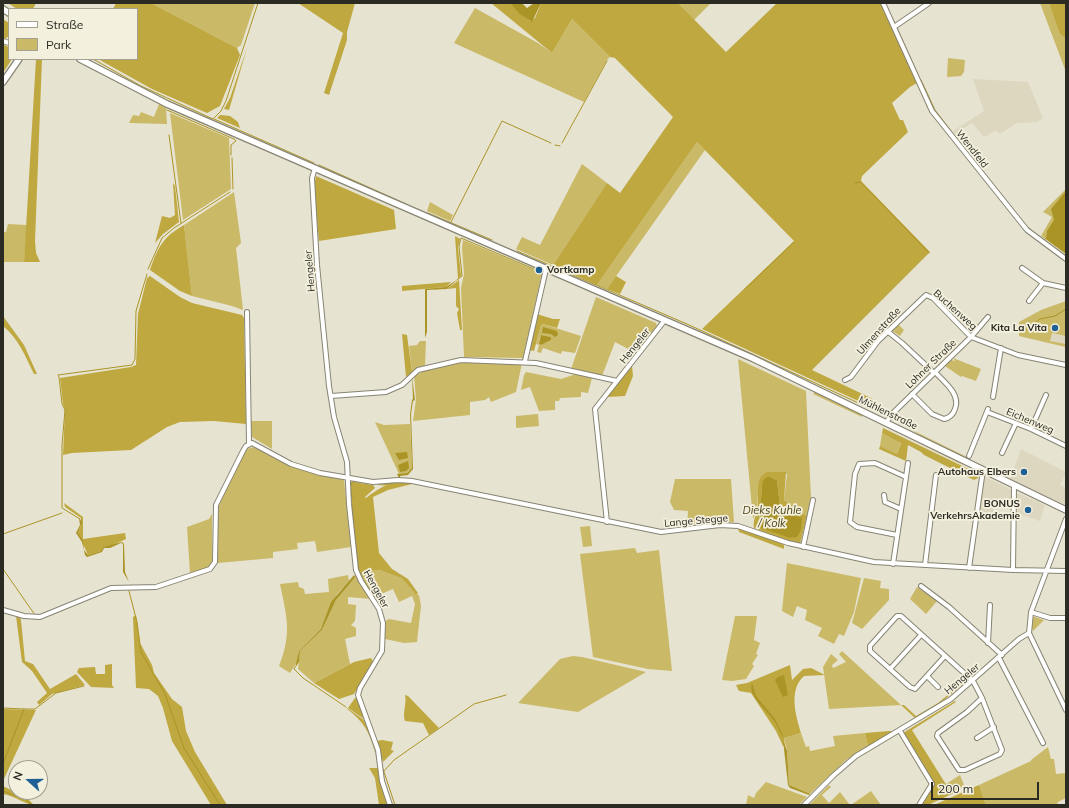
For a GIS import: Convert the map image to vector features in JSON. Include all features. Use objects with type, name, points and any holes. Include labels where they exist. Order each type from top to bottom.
[{"type":"main road","points":[[3,82],[18,60]]},
{"type":"main road","name":"Mühlenstraße","points":[[83,61],[167,104],[665,320],[802,382],[1066,510]]},
{"type":"street","name":"Wendfeld","points":[[883,3],[932,111],[1027,230],[1066,259]]},
{"type":"street","points":[[894,27],[929,3]]},
{"type":"street","name":"Hengeler","points":[[315,168],[312,178],[317,265],[334,416],[346,454],[356,570],[379,610],[383,630],[382,651],[380,657],[360,688],[358,695],[378,750],[382,781],[390,805]]},
{"type":"street","points":[[1022,268],[1043,283],[1066,288]]},
{"type":"street","points":[[525,361],[546,269]]},
{"type":"street","points":[[1029,301],[1043,283]]},
{"type":"street","name":"Ulmenstraße","points":[[846,380],[851,376],[887,331],[926,295]]},
{"type":"street","name":"Buchenweg","points":[[926,295],[933,298],[971,337],[1018,355],[1066,365]]},
{"type":"street","points":[[3,610],[24,616],[40,617],[111,588],[156,587],[210,569],[215,562],[216,505],[243,451],[249,444],[247,312]]},
{"type":"street","name":"Lohner Straße","points":[[886,423],[891,415],[971,337],[988,317]]},
{"type":"street","name":"Hengeler","points":[[606,522],[595,412],[597,405],[665,320]]},
{"type":"street","points":[[887,331],[934,373],[955,396],[956,407],[951,416],[944,419],[935,416],[912,394]]},
{"type":"street","points":[[993,397],[1001,348]]},
{"type":"street","points":[[331,396],[386,392],[402,385],[418,370],[456,360],[525,361],[617,381]]},
{"type":"street","points":[[1031,429],[1046,395]]},
{"type":"street","name":"Eichenweg","points":[[969,456],[987,410],[1066,446]]},
{"type":"street","points":[[1002,454],[1016,423]]},
{"type":"street","name":"Lange Stegge","points":[[249,444],[256,445],[291,464],[348,479],[378,482],[398,480],[412,481],[606,522],[661,532],[729,525],[747,528],[803,547],[893,564],[1066,571]]},
{"type":"street","points":[[897,535],[857,527],[850,522],[855,474],[859,464],[875,463],[906,477]]},
{"type":"street","points":[[893,564],[908,463]]},
{"type":"street","points":[[969,568],[983,470]]},
{"type":"street","points":[[925,565],[936,475]]},
{"type":"street","points":[[1013,570],[1014,485]]},
{"type":"street","points":[[884,495],[886,502],[901,509]]},
{"type":"street","points":[[803,547],[813,500]]},
{"type":"street","points":[[1066,519],[1030,612],[1029,633],[1066,710]]},
{"type":"street","points":[[921,586],[949,607],[1000,656],[1043,743]]},
{"type":"street","points":[[988,643],[990,605]]},
{"type":"street","points":[[1030,612],[1050,618],[1066,618]]},
{"type":"street","points":[[945,656],[915,689],[910,687],[870,650],[870,646],[897,616],[901,616],[973,681],[982,698],[1002,747],[1001,752],[965,770],[959,770],[937,736],[939,731],[967,712],[982,698]]},
{"type":"street","name":"Hengeler","points":[[804,805],[834,775],[856,756],[952,699],[1000,656],[1029,633]]},
{"type":"street","points":[[890,669],[921,635]]},
{"type":"street","points":[[927,676],[938,687]]},
{"type":"street","points":[[977,738],[994,727]]},
{"type":"street","points":[[900,731],[932,784],[919,805]]},
{"type":"shaded area","points":[[8,3],[36,3],[34,8],[16,8]]},
{"type":"shaded area","points":[[116,3],[151,3],[237,48],[240,55],[220,106],[207,113],[152,89],[100,60],[138,60],[138,8],[114,8]]},
{"type":"shaded area","points":[[298,3],[355,3],[347,32],[347,40],[329,95],[324,93],[343,33]]},
{"type":"shaded area","points":[[491,3],[510,3],[530,21],[535,18],[541,3],[678,3],[726,52],[777,3],[881,3],[917,83],[910,87],[892,103],[900,120],[903,120],[908,132],[862,176],[861,181],[930,252],[812,370],[873,399],[867,405],[702,329],[794,241],[697,142],[597,285],[553,265],[607,183],[620,193],[673,117],[615,58],[610,57],[572,19],[552,53]]},
{"type":"shaded area","points":[[1049,3],[1066,3],[1066,39],[1059,33]]},
{"type":"shaded area","points":[[3,19],[8,22],[8,37],[5,39],[3,38]]},
{"type":"shaded area","points":[[4,45],[8,47],[8,60],[11,60],[3,73]]},
{"type":"shaded area","points":[[247,48],[229,110],[224,109],[230,98]]},
{"type":"shaded area","points":[[36,60],[42,60],[35,241],[36,253],[40,262],[24,262]]},
{"type":"shaded area","points":[[973,79],[1028,82],[1043,118],[1037,122],[1017,123],[1000,134],[995,130],[987,136],[983,136],[972,123],[955,134],[953,131],[984,111]]},
{"type":"shaded area","points":[[220,115],[230,116],[238,122],[240,128],[217,118]]},
{"type":"shaded area","points":[[316,176],[394,210],[396,229],[319,241],[314,186]]},
{"type":"shaded area","points":[[173,183],[175,186],[179,222],[163,234],[155,243],[162,216],[170,218],[175,215]]},
{"type":"shaded area","points":[[184,225],[192,296],[180,291],[150,270],[162,243],[177,229]]},
{"type":"shaded area","points":[[455,236],[460,239],[458,247],[461,276],[458,279]]},
{"type":"shaded area","points":[[150,276],[180,297],[192,303],[242,315],[244,318],[246,424],[214,421],[180,422],[167,427],[131,450],[72,453],[63,455],[65,410],[60,378],[136,365],[138,314],[147,278]]},
{"type":"shaded area","points":[[616,276],[626,282],[620,294],[607,289]]},
{"type":"shaded area","points":[[459,280],[462,330],[460,330],[457,313],[459,309],[456,306],[456,288],[447,289]]},
{"type":"shaded area","points":[[451,282],[446,287],[402,291],[402,286]]},
{"type":"shaded area","points":[[537,314],[553,319],[560,319],[557,328],[543,324],[541,325],[534,351],[529,350]]},
{"type":"shaded area","points":[[3,316],[24,345],[37,374],[34,374],[17,342],[9,331],[3,326]]},
{"type":"shaded area","name":"Kita La Vita","points":[[1066,319],[1066,347],[1022,337]]},
{"type":"shaded area","points":[[402,334],[407,335],[412,372],[406,377]]},
{"type":"shaded area","points":[[632,366],[633,376],[625,396],[607,397]]},
{"type":"shaded area","points":[[883,428],[979,474],[978,478],[974,480],[924,455],[908,445],[906,461],[879,449],[880,446],[897,454],[901,443],[882,433]]},
{"type":"shaded area","points":[[1021,449],[1066,472],[1060,485],[1066,488],[1066,505],[1010,479]]},
{"type":"shaded area","points":[[766,472],[786,472],[784,500],[807,516],[800,544],[786,541],[754,528],[758,505],[758,484],[762,475]],"holes":[[[768,476],[777,480],[780,506],[789,510],[790,514],[797,518],[800,524],[801,530],[792,538],[758,525],[761,508],[762,486]]]},
{"type":"shaded area","points":[[983,476],[1012,490],[1012,508],[994,507],[992,516],[978,515]]},
{"type":"shaded area","points":[[353,482],[373,485],[375,488],[365,497],[366,498],[382,487],[393,483],[406,482],[412,484],[388,490],[373,497],[379,553],[392,569],[408,579],[418,593],[416,595],[402,578],[380,570],[372,570],[360,577],[350,484]]},
{"type":"shaded area","points":[[1015,492],[1045,505],[1040,521],[1015,512]]},
{"type":"shaded area","points":[[64,503],[83,517],[83,539],[125,533],[126,539],[113,545],[103,547],[101,551],[88,555],[78,533],[81,525],[81,518],[65,507]]},
{"type":"shaded area","points":[[740,528],[780,542],[784,545],[784,549],[739,532],[738,529]]},
{"type":"shaded area","points":[[136,615],[140,643],[152,665],[154,673],[172,699],[182,707],[186,731],[195,752],[227,805],[211,805],[172,741],[163,708],[158,696],[149,689],[136,688],[133,617]]},
{"type":"shaded area","points":[[16,616],[20,617],[21,620],[25,661],[33,664],[50,689],[76,674],[85,685],[52,694],[39,705],[37,702],[47,693],[32,671],[22,662]]},
{"type":"shaded area","points":[[371,658],[374,663],[354,694],[339,699],[314,683],[354,662]]},
{"type":"shaded area","points":[[112,664],[112,685],[114,688],[91,687],[77,672],[79,668],[95,667],[96,674],[105,674],[105,665]]},
{"type":"shaded area","points":[[790,665],[792,680],[803,669],[811,668],[825,675],[804,676],[799,682],[796,688],[795,703],[801,733],[784,738],[785,746],[783,746],[776,731],[751,693],[739,691],[736,685],[747,683]]},
{"type":"shaded area","points":[[966,680],[966,682],[939,704],[915,718],[901,705],[904,705],[916,716],[938,703]]},
{"type":"shaded area","points":[[405,695],[408,696],[439,728],[429,735],[423,723],[405,721]]},
{"type":"shaded area","points":[[355,698],[357,698],[364,719],[348,708]]},
{"type":"shaded area","points":[[955,701],[956,702],[912,730],[952,794],[928,805],[920,805],[933,783],[903,733]]},
{"type":"shaded area","points":[[347,708],[364,720],[371,737],[378,762],[368,732],[360,721]]},
{"type":"shaded area","points":[[3,709],[36,710],[13,760],[8,760],[8,770],[3,781]]},
{"type":"shaded area","points":[[893,731],[868,746],[865,733]]},
{"type":"shaded area","points":[[382,740],[393,742],[391,750],[394,751],[383,762],[377,741]]},
{"type":"shaded area","points":[[369,768],[378,768],[382,788],[388,805],[379,805],[375,778]]},
{"type":"shaded area","points":[[979,785],[986,805],[934,805]]},
{"type":"shaded area","points":[[3,786],[8,788],[8,796],[3,794]]},
{"type":"shaded area","points":[[18,800],[29,800],[34,805]]},
{"type":"green space","points":[[151,3],[255,3],[241,45],[237,48]]},
{"type":"green space","points":[[678,3],[711,3],[694,20]]},
{"type":"green space","points":[[1040,3],[1049,3],[1059,33],[1066,39],[1066,72]]},
{"type":"green space","points":[[475,8],[538,43],[552,53],[572,19],[610,57],[584,102],[454,43]]},
{"type":"green space","points":[[948,58],[965,60],[964,72],[961,76],[947,77]]},
{"type":"green space","points":[[159,104],[166,108],[167,124],[129,123],[133,115],[139,116],[141,112],[154,117]]},
{"type":"green space","points":[[170,113],[229,138],[231,189],[183,220]]},
{"type":"green space","points":[[697,142],[705,150],[607,289],[597,285]]},
{"type":"green space","points":[[582,164],[607,183],[553,265],[516,249],[522,237],[540,245]]},
{"type":"green space","points":[[1066,189],[1066,254],[1041,236],[1052,217],[1043,212]]},
{"type":"green space","points":[[234,192],[241,243],[236,248],[243,310],[192,296],[184,225]]},
{"type":"green space","points":[[430,202],[453,215],[450,221],[427,211]]},
{"type":"green space","points":[[8,224],[27,225],[24,262],[3,262],[3,232],[6,232]]},
{"type":"green space","points":[[463,240],[542,273],[523,358],[464,357],[461,288],[464,274],[462,248]]},
{"type":"green space","points":[[596,297],[656,323],[657,326],[636,353],[615,342],[602,376],[571,369]]},
{"type":"green space","points":[[1066,301],[1066,336],[1052,333],[1050,341],[1066,344],[1066,347],[1019,336],[1019,322],[1041,310]]},
{"type":"green space","points":[[543,324],[581,336],[575,353],[562,351],[561,354],[543,348],[541,353],[537,352],[539,345],[536,344],[541,325]],"holes":[[[541,335],[551,337],[551,340],[541,345],[539,341]]]},
{"type":"green space","points":[[898,324],[904,330],[900,336],[891,330]]},
{"type":"green space","points":[[420,341],[426,341],[425,365],[412,372],[409,346],[417,345]]},
{"type":"green space","points":[[953,358],[981,369],[976,381],[962,376],[961,377],[945,366],[951,360],[955,361]]},
{"type":"green space","points":[[738,359],[806,391],[811,498],[807,516],[784,500],[787,474],[766,472],[763,474],[758,486],[757,511],[753,519]]},
{"type":"green space","points":[[465,362],[522,363],[516,392],[491,402],[489,397],[485,400],[470,402],[470,415],[413,421],[416,399],[414,376],[424,371]]},
{"type":"green space","points":[[526,372],[561,379],[576,374],[592,378],[588,393],[581,392],[581,397],[560,398],[559,401],[555,401],[555,410],[539,411],[530,387],[521,390]]},
{"type":"green space","points":[[815,391],[862,414],[862,417],[813,394]]},
{"type":"green space","points":[[538,414],[539,426],[516,428],[516,416]]},
{"type":"green space","points":[[250,421],[272,421],[272,449],[252,437]]},
{"type":"green space","points":[[375,422],[384,425],[410,424],[412,468],[407,473],[399,474]]},
{"type":"green space","points":[[912,430],[967,457],[966,458],[925,439]]},
{"type":"green space","points":[[882,433],[901,442],[897,454],[880,446]]},
{"type":"green space","points":[[907,437],[947,454],[963,465]]},
{"type":"green space","points":[[254,447],[294,467],[344,480],[351,547],[317,552],[315,541],[297,543],[298,549],[273,552],[273,558],[218,563],[218,509],[224,492],[247,449]]},
{"type":"green space","points":[[675,479],[731,479],[734,522],[687,526],[688,511],[674,510],[670,502]]},
{"type":"green space","points":[[212,514],[212,562],[209,567],[190,574],[187,527],[209,519]]},
{"type":"green space","points":[[590,526],[592,546],[583,547],[580,527]]},
{"type":"green space","points":[[635,548],[637,553],[659,550],[672,671],[648,669],[593,657],[580,554]]},
{"type":"green space","points":[[787,563],[861,578],[854,612],[844,636],[839,634],[834,644],[818,636],[822,628],[805,620],[807,610],[797,606],[793,617],[782,611]]},
{"type":"green space","points":[[372,570],[389,572],[401,577],[406,581],[414,593],[419,595],[421,606],[417,642],[404,643],[385,639],[385,621],[389,619],[411,623],[415,604],[412,596],[399,602],[393,589],[374,597],[360,577]]},
{"type":"green space","points":[[348,575],[349,581],[337,594],[321,629],[299,651],[297,662],[290,673],[279,666],[286,644],[287,635],[285,607],[280,584],[298,582],[299,587],[304,589],[305,594],[329,592],[328,579]]},
{"type":"green space","points":[[355,575],[371,599],[348,597],[348,604],[356,605],[355,621],[351,625],[356,628],[356,636],[345,639],[350,664],[314,683],[298,669],[300,651],[322,630],[336,600]]},
{"type":"green space","points":[[864,578],[881,581],[880,588],[889,589],[889,600],[862,629],[852,623]]},
{"type":"green space","points":[[917,587],[937,601],[926,614],[910,599]]},
{"type":"green space","points":[[735,616],[757,616],[754,640],[760,643],[756,654],[758,655],[752,664],[754,666],[746,679],[732,681],[722,680]]},
{"type":"green space","points":[[1032,616],[1044,620],[1033,631],[1031,625]]},
{"type":"green space","points":[[842,651],[901,705],[829,709],[823,667],[831,654],[838,660],[832,665],[833,668],[846,662],[839,654]]},
{"type":"green space","points":[[573,656],[646,672],[578,712],[518,703],[560,659]]},
{"type":"green space","points":[[801,733],[806,747],[809,746],[810,751],[835,746],[833,736],[865,733],[868,746],[846,760],[810,794],[808,794],[789,785],[787,751],[784,738]]},
{"type":"green space","points":[[1048,747],[1051,759],[1054,759],[1056,774],[1066,773],[1066,798],[1058,802],[1057,805],[986,805],[979,785],[1031,761]]},
{"type":"green space","points":[[960,775],[964,785],[952,794],[946,784]]},
{"type":"green space","points":[[766,782],[807,797],[799,805],[746,805],[748,795],[754,798],[756,793]]},
{"type":"green space","points":[[829,785],[831,787],[822,795],[829,803],[840,792],[850,805],[810,805]]},
{"type":"green space","points":[[871,791],[881,805],[851,805]]},
{"type":"water","points":[[510,3],[522,3],[527,8],[534,3],[541,3],[532,22],[520,14]]},
{"type":"water","points":[[1066,191],[1066,254],[1046,239],[1047,231],[1054,220],[1051,209]]},
{"type":"water","points":[[458,279],[447,289],[427,290],[427,332],[425,338],[425,289],[446,287]]},
{"type":"water","points":[[543,327],[557,331],[558,335],[555,337],[551,334],[542,333]]},
{"type":"water","points":[[541,335],[551,337],[551,340],[541,345],[539,343]]},
{"type":"water","points":[[412,376],[415,400],[413,401],[411,414],[413,469],[408,475],[400,476],[399,478],[397,474],[407,473],[412,468],[410,414],[413,399]]},
{"type":"water","points":[[407,452],[408,458],[399,460],[395,453]]},
{"type":"water","points":[[408,461],[409,468],[406,471],[400,472],[398,465]]},
{"type":"water","name":"Dieks Kuhle / Kolk","points":[[768,476],[777,480],[780,506],[789,510],[790,514],[802,518],[801,530],[797,537],[790,538],[759,527],[762,486],[763,481]]},
{"type":"water","points":[[79,518],[82,522],[78,533],[83,541],[84,550],[88,555],[101,551],[103,547],[122,542],[124,544],[125,572],[129,582],[123,572],[123,544],[121,543],[110,548],[104,548],[102,552],[87,557],[85,555],[82,542],[76,533],[80,525]]},
{"type":"water","points":[[354,575],[355,577],[336,600],[322,630],[300,651],[299,662],[295,668],[299,651],[321,629],[331,602]]},
{"type":"water","points":[[784,675],[788,695],[783,697],[775,680]]},
{"type":"water","points":[[752,683],[756,696],[775,719],[784,738],[777,725],[752,693]]},
{"type":"water","points":[[783,740],[787,751],[789,785],[810,794],[809,795],[790,788],[788,785]]},
{"type":"waterway","points":[[95,60],[141,86],[213,119],[221,111],[226,101],[258,3]]},
{"type":"waterway","points":[[885,4],[895,24]]},
{"type":"waterway","points":[[897,28],[918,75]]},
{"type":"waterway","points":[[562,143],[607,61]]},
{"type":"waterway","points":[[921,80],[935,110],[951,131]]},
{"type":"waterway","points":[[167,110],[234,139],[236,141],[231,145],[231,155]]},
{"type":"waterway","points":[[214,119],[314,163]]},
{"type":"waterway","points":[[451,222],[502,121],[551,143]]},
{"type":"waterway","points":[[169,135],[181,223]]},
{"type":"waterway","points":[[955,136],[965,150]]},
{"type":"waterway","points":[[555,145],[560,146]]},
{"type":"waterway","points":[[232,158],[233,189]]},
{"type":"waterway","points":[[319,165],[406,204]]},
{"type":"waterway","points":[[855,183],[861,182],[929,253]]},
{"type":"waterway","points":[[148,269],[162,238],[174,228],[230,192]]},
{"type":"waterway","points":[[428,213],[492,240]]},
{"type":"waterway","points":[[1026,226],[1031,230]]},
{"type":"waterway","points":[[457,280],[462,276],[459,246],[461,238],[541,272]]},
{"type":"waterway","points":[[745,289],[794,242]]},
{"type":"waterway","points":[[517,251],[687,324],[865,406]]},
{"type":"waterway","points":[[80,519],[62,508],[62,445],[65,410],[62,404],[58,375],[132,365],[135,359],[136,311],[147,274]]},
{"type":"waterway","points":[[1026,330],[1040,319],[1055,316],[1066,309]]},
{"type":"waterway","points":[[352,498],[350,488],[352,482],[359,482]]},
{"type":"waterway","points":[[378,484],[383,485],[393,483]]},
{"type":"waterway","points":[[352,504],[359,571]]},
{"type":"waterway","points":[[3,534],[62,513]]},
{"type":"waterway","points":[[3,569],[35,615]]},
{"type":"waterway","points":[[129,591],[137,622],[141,652],[165,694],[184,748],[220,805]]},
{"type":"waterway","points":[[295,667],[294,669],[303,678],[346,707]]},
{"type":"waterway","points":[[3,764],[24,709],[35,709],[56,693],[84,686]]},
{"type":"waterway","points":[[384,771],[394,760],[474,704],[506,695]]},
{"type":"waterway","points":[[3,708],[24,709]]},
{"type":"waterway","points":[[383,769],[395,805]]},
{"type":"waterway","points":[[3,791],[25,799],[32,805]]},
{"type":"place","name":"Vortkamp","points":[[539,270]]},
{"type":"place","name":"Kita La Vita","points":[[1055,328]]},
{"type":"place","name":"Autohaus Elbers","points":[[1024,472]]},
{"type":"place","name":"BONUS VerkehrsAkademie","points":[[1028,510]]}]
